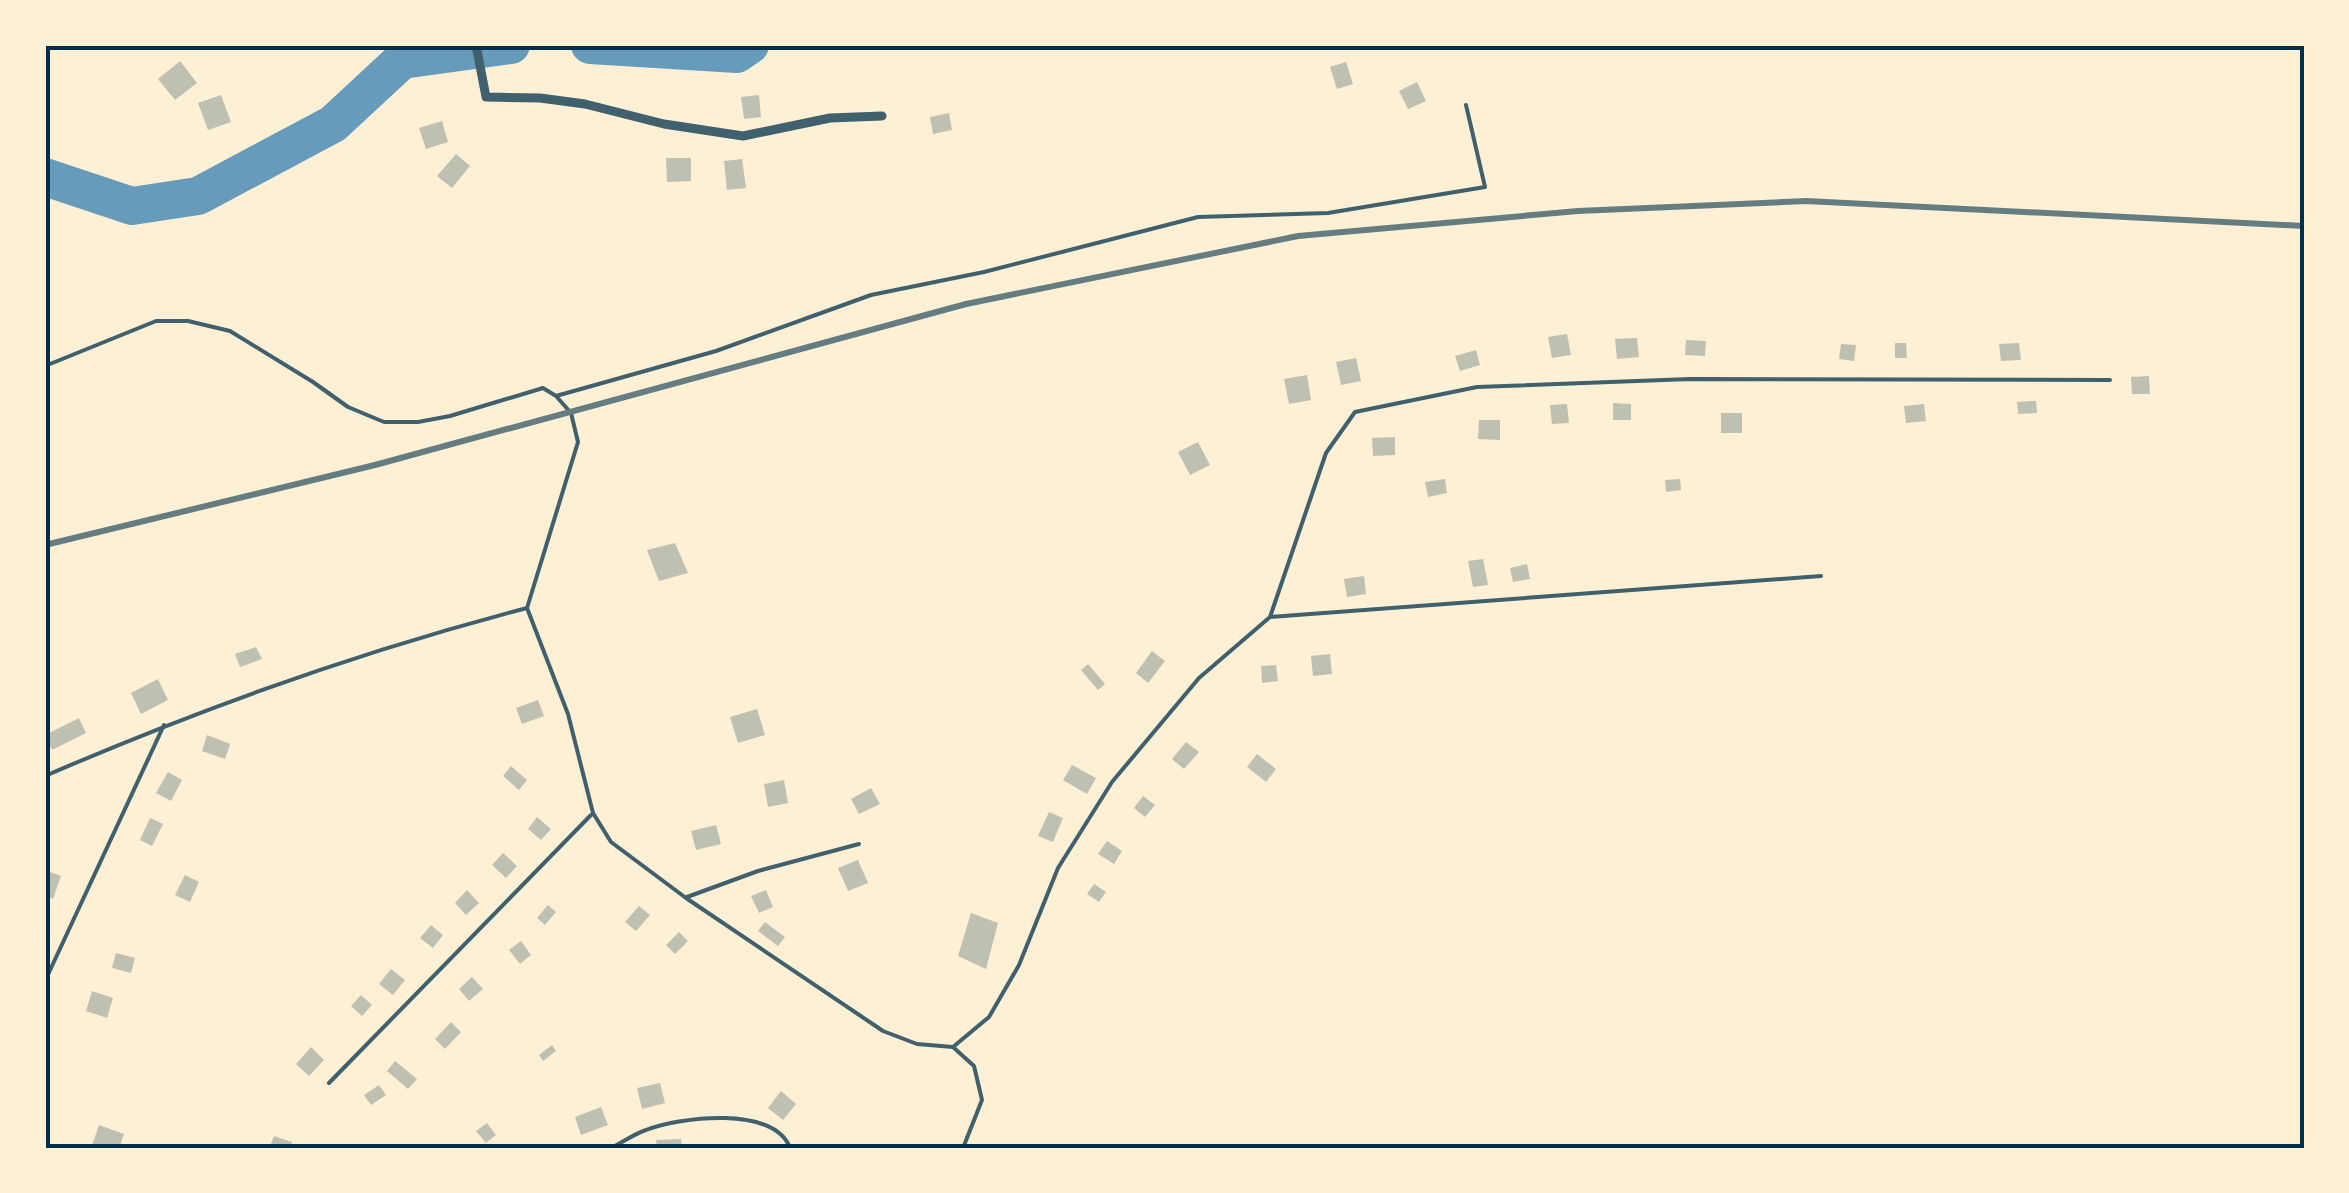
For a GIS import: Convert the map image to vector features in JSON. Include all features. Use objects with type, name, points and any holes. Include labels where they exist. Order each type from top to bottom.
[{"type":"street","points":[[476,45],[486,97],[585,104],[664,124],[743,136],[830,118],[882,116]]},
{"type":"lane","points":[[556,396],[716,351],[871,295],[984,272],[1198,218],[1328,213],[1484,187],[1466,105]]},
{"type":"lane","points":[[45,366],[156,321],[188,321],[230,331],[348,407],[384,422],[418,422],[450,416],[544,388],[556,396],[571,413],[578,442],[527,608],[568,714],[593,813],[611,842],[686,898],[884,1031],[917,1044],[953,1047],[974,1066],[982,1100],[963,1148]]},
{"type":"lane","points":[[953,1047],[989,1016],[1018,965],[1058,868],[1112,782],[1199,678],[1270,617],[1326,453],[1355,412],[1477,386],[1690,379],[2110,380]]},
{"type":"lane","points":[[1270,617],[1822,576]]},
{"type":"lane","points":[[45,776],[164,724],[419,636],[527,608]]},
{"type":"lane","points":[[45,981],[164,724]]},
{"type":"lane","points":[[329,1083],[593,813]]},
{"type":"lane","points":[[686,898],[758,871],[859,844]]},
{"type":"lane","points":[[612,1148],[647,1129],[706,1118],[754,1119],[788,1141],[790,1148]]},
{"type":"building","points":[[180,61],[197,83],[175,100],[158,79]]},
{"type":"building","points":[[1346,62],[1353,84],[1337,89],[1330,67]]},
{"type":"building","points":[[1417,82],[1426,101],[1408,109],[1399,91]]},
{"type":"building","points":[[221,95],[231,122],[208,130],[198,103]]},
{"type":"building","points":[[759,95],[761,117],[744,119],[741,97]]},
{"type":"building","points":[[949,113],[952,130],[933,134],[930,117]]},
{"type":"building","points":[[442,121],[448,142],[426,149],[419,128]]},
{"type":"building","points":[[456,154],[470,166],[452,188],[437,176]]},
{"type":"building","points":[[666,158],[691,158],[691,181],[667,182]]},
{"type":"building","points":[[742,159],[746,188],[727,190],[724,161]]},
{"type":"building","points":[[1567,334],[1571,355],[1552,358],[1548,337]]},
{"type":"building","points":[[1637,338],[1639,357],[1617,359],[1615,339]]},
{"type":"building","points":[[1686,340],[1706,341],[1705,356],[1685,355]]},
{"type":"building","points":[[1895,343],[1906,343],[1907,358],[1895,358]]},
{"type":"building","points":[[2019,343],[2021,360],[2001,361],[1999,344]]},
{"type":"building","points":[[1841,344],[1856,345],[1854,361],[1839,359]]},
{"type":"building","points":[[1476,350],[1480,365],[1460,371],[1455,356]]},
{"type":"building","points":[[1356,358],[1361,381],[1341,385],[1336,362]]},
{"type":"building","points":[[1307,375],[1311,400],[1289,404],[1284,379]]},
{"type":"building","points":[[2149,376],[2150,394],[2132,394],[2131,377]]},
{"type":"building","points":[[2036,401],[2037,413],[2018,414],[2017,402]]},
{"type":"building","points":[[1613,403],[1631,404],[1631,420],[1613,420]]},
{"type":"building","points":[[1567,404],[1569,423],[1552,424],[1550,405]]},
{"type":"building","points":[[1924,404],[1926,421],[1906,423],[1904,406]]},
{"type":"building","points":[[1721,413],[1742,413],[1742,433],[1721,433]]},
{"type":"building","points":[[1479,420],[1500,420],[1500,440],[1478,439]]},
{"type":"building","points":[[1395,437],[1395,455],[1373,456],[1372,438]]},
{"type":"building","points":[[1198,442],[1210,465],[1190,475],[1178,452]]},
{"type":"building","points":[[1445,479],[1447,493],[1428,497],[1425,482]]},
{"type":"building","points":[[1680,479],[1681,490],[1666,492],[1665,480]]},
{"type":"building","points":[[675,543],[688,573],[659,581],[647,550]]},
{"type":"building","points":[[1483,559],[1488,585],[1473,587],[1468,561]]},
{"type":"building","points":[[1527,564],[1530,579],[1513,582],[1510,568]]},
{"type":"building","points":[[1364,576],[1366,594],[1347,597],[1344,579]]},
{"type":"building","points":[[256,647],[262,659],[240,667],[235,654]]},
{"type":"building","points":[[1152,651],[1165,661],[1148,683],[1136,673]]},
{"type":"building","points":[[1330,654],[1332,674],[1313,676],[1311,656]]},
{"type":"building","points":[[1088,664],[1105,684],[1098,690],[1081,670]]},
{"type":"building","points":[[1276,665],[1278,681],[1262,683],[1261,666]]},
{"type":"building","points":[[158,679],[168,700],[141,714],[131,693]]},
{"type":"building","points":[[538,700],[544,716],[522,724],[516,708]]},
{"type":"building","points":[[757,709],[765,735],[738,743],[730,717]]},
{"type":"building","points":[[79,718],[86,733],[52,750],[45,735]]},
{"type":"building","points":[[207,735],[230,744],[225,759],[202,751]]},
{"type":"building","points":[[1186,742],[1199,752],[1184,769],[1172,759]]},
{"type":"building","points":[[1257,754],[1276,769],[1266,782],[1247,767]]},
{"type":"building","points":[[1072,765],[1096,778],[1087,794],[1063,780]]},
{"type":"building","points":[[511,766],[527,780],[519,790],[503,776]]},
{"type":"building","points":[[168,772],[182,780],[171,801],[156,793]]},
{"type":"building","points":[[784,780],[788,803],[768,807],[764,784]]},
{"type":"building","points":[[871,788],[880,804],[859,814],[851,799]]},
{"type":"building","points":[[1143,796],[1155,805],[1145,817],[1134,808]]},
{"type":"building","points":[[1049,812],[1063,818],[1053,842],[1038,836]]},
{"type":"building","points":[[537,817],[551,829],[541,840],[528,829]]},
{"type":"building","points":[[150,818],[163,824],[152,846],[140,840]]},
{"type":"building","points":[[716,825],[721,844],[696,850],[691,831]]},
{"type":"building","points":[[1107,841],[1122,851],[1114,864],[1098,854]]},
{"type":"building","points":[[503,853],[517,866],[506,878],[492,865]]},
{"type":"building","points":[[858,860],[868,883],[848,891],[838,868]]},
{"type":"building","points":[[45,870],[61,876],[53,899],[45,896]]},
{"type":"building","points":[[185,875],[199,882],[190,902],[175,895]]},
{"type":"building","points":[[1094,884],[1106,892],[1099,902],[1087,894]]},
{"type":"building","points":[[467,890],[479,903],[466,915],[455,903]]},
{"type":"building","points":[[766,890],[773,907],[759,913],[751,896]]},
{"type":"building","points":[[548,905],[556,912],[545,925],[537,918]]},
{"type":"building","points":[[639,906],[650,915],[636,931],[625,922]]},
{"type":"building","points":[[971,913],[998,923],[986,969],[958,956]]},
{"type":"building","points":[[765,922],[785,937],[778,946],[758,931]]},
{"type":"building","points":[[431,925],[443,935],[433,948],[420,938]]},
{"type":"building","points":[[679,932],[688,941],[675,954],[666,945]]},
{"type":"building","points":[[521,941],[531,955],[520,964],[509,950]]},
{"type":"building","points":[[116,953],[135,958],[131,973],[112,968]]},
{"type":"building","points":[[391,969],[405,980],[393,995],[379,984]]},
{"type":"building","points":[[472,977],[483,989],[469,1001],[459,989]]},
{"type":"building","points":[[92,991],[113,998],[107,1018],[86,1011]]},
{"type":"building","points":[[361,995],[372,1005],[362,1016],[351,1006]]},
{"type":"building","points":[[451,1022],[461,1032],[445,1049],[435,1039]]},
{"type":"building","points":[[552,1045],[556,1051],[543,1061],[539,1055]]},
{"type":"building","points":[[311,1047],[324,1060],[309,1076],[296,1064]]},
{"type":"building","points":[[395,1061],[417,1079],[408,1089],[387,1071]]},
{"type":"building","points":[[660,1083],[665,1103],[642,1109],[637,1088]]},
{"type":"building","points":[[379,1085],[386,1095],[371,1105],[364,1095]]},
{"type":"building","points":[[781,1091],[796,1104],[783,1120],[768,1108]]},
{"type":"building","points":[[601,1107],[608,1125],[581,1135],[575,1117]]},
{"type":"building","points":[[487,1123],[496,1135],[486,1143],[476,1131]]},
{"type":"building","points":[[99,1125],[124,1134],[119,1148],[91,1148]]},
{"type":"building","points":[[274,1136],[292,1142],[290,1148],[270,1146]]},
{"type":"building","points":[[681,1139],[682,1148],[657,1148],[656,1140]]},
{"type":"waterway","points":[[45,177],[132,206],[198,196],[333,124],[402,60],[511,45]]},
{"type":"waterway","points":[[590,45],[737,54],[750,45]]},
{"type":"railway","points":[[45,545],[375,465],[966,304],[1298,236],[1578,211],[1806,201],[2304,226]]}]
